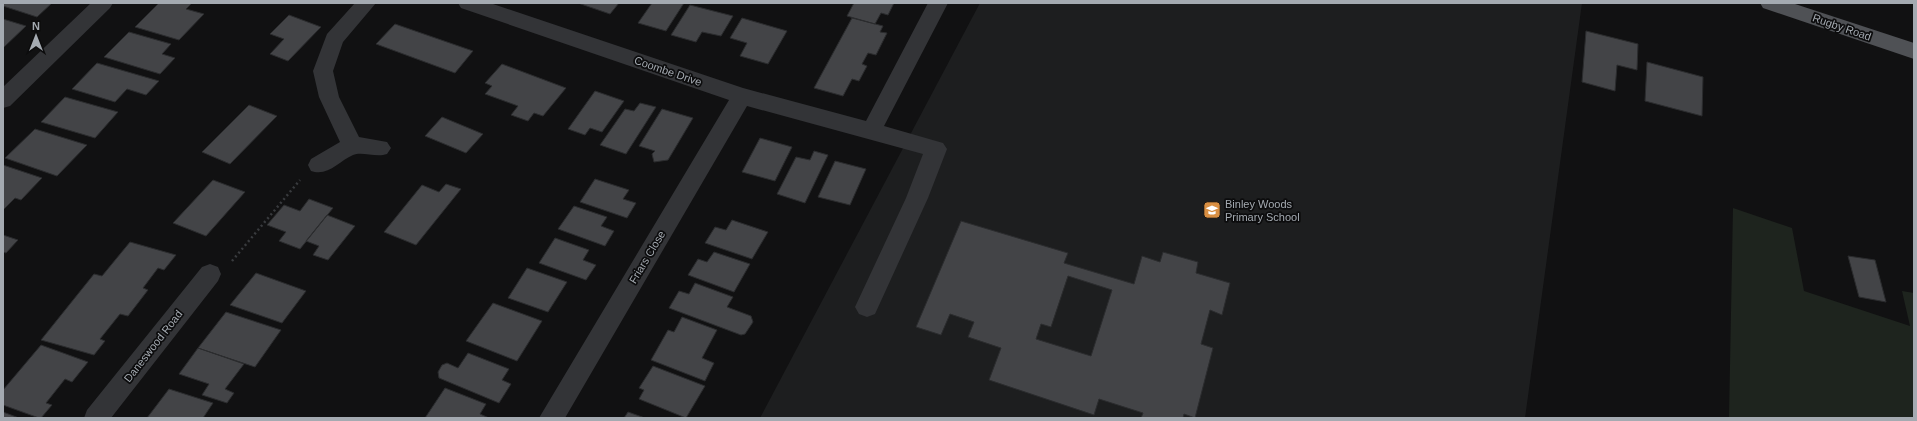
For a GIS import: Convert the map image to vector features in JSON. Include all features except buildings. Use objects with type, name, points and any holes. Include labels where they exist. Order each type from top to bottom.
[{"type":"main road","name":"Rugby Road","points":[[1770,3],[1914,51]]},
{"type":"street","points":[[3,100],[103,3]]},
{"type":"street","points":[[352,145],[329,97],[323,72],[334,39],[366,3]]},
{"type":"street","name":"Coombe Drive","points":[[468,3],[512,10],[742,96],[936,149],[914,204],[867,307]]},
{"type":"street","points":[[871,132],[938,3]]},
{"type":"street","name":"Friars Close","points":[[551,418],[742,96]]},
{"type":"street","points":[[319,165],[352,145],[380,148]]},
{"type":"street","name":"Daneswood Road","points":[[96,418],[210,274]]},
{"type":"path","points":[[210,274],[229,265],[311,168],[319,165]]},
{"type":"shaded area","name":"Binley Woods Primary School","points":[[980,3],[1582,3],[1525,418],[760,418]]},
{"type":"shaded area","points":[[1733,208],[1792,228],[1804,291],[1910,326],[1902,291],[1914,293],[1914,418],[1729,418]]},
{"type":"place","name":"Binley Woods Primary School","points":[[1212,210]]}]
